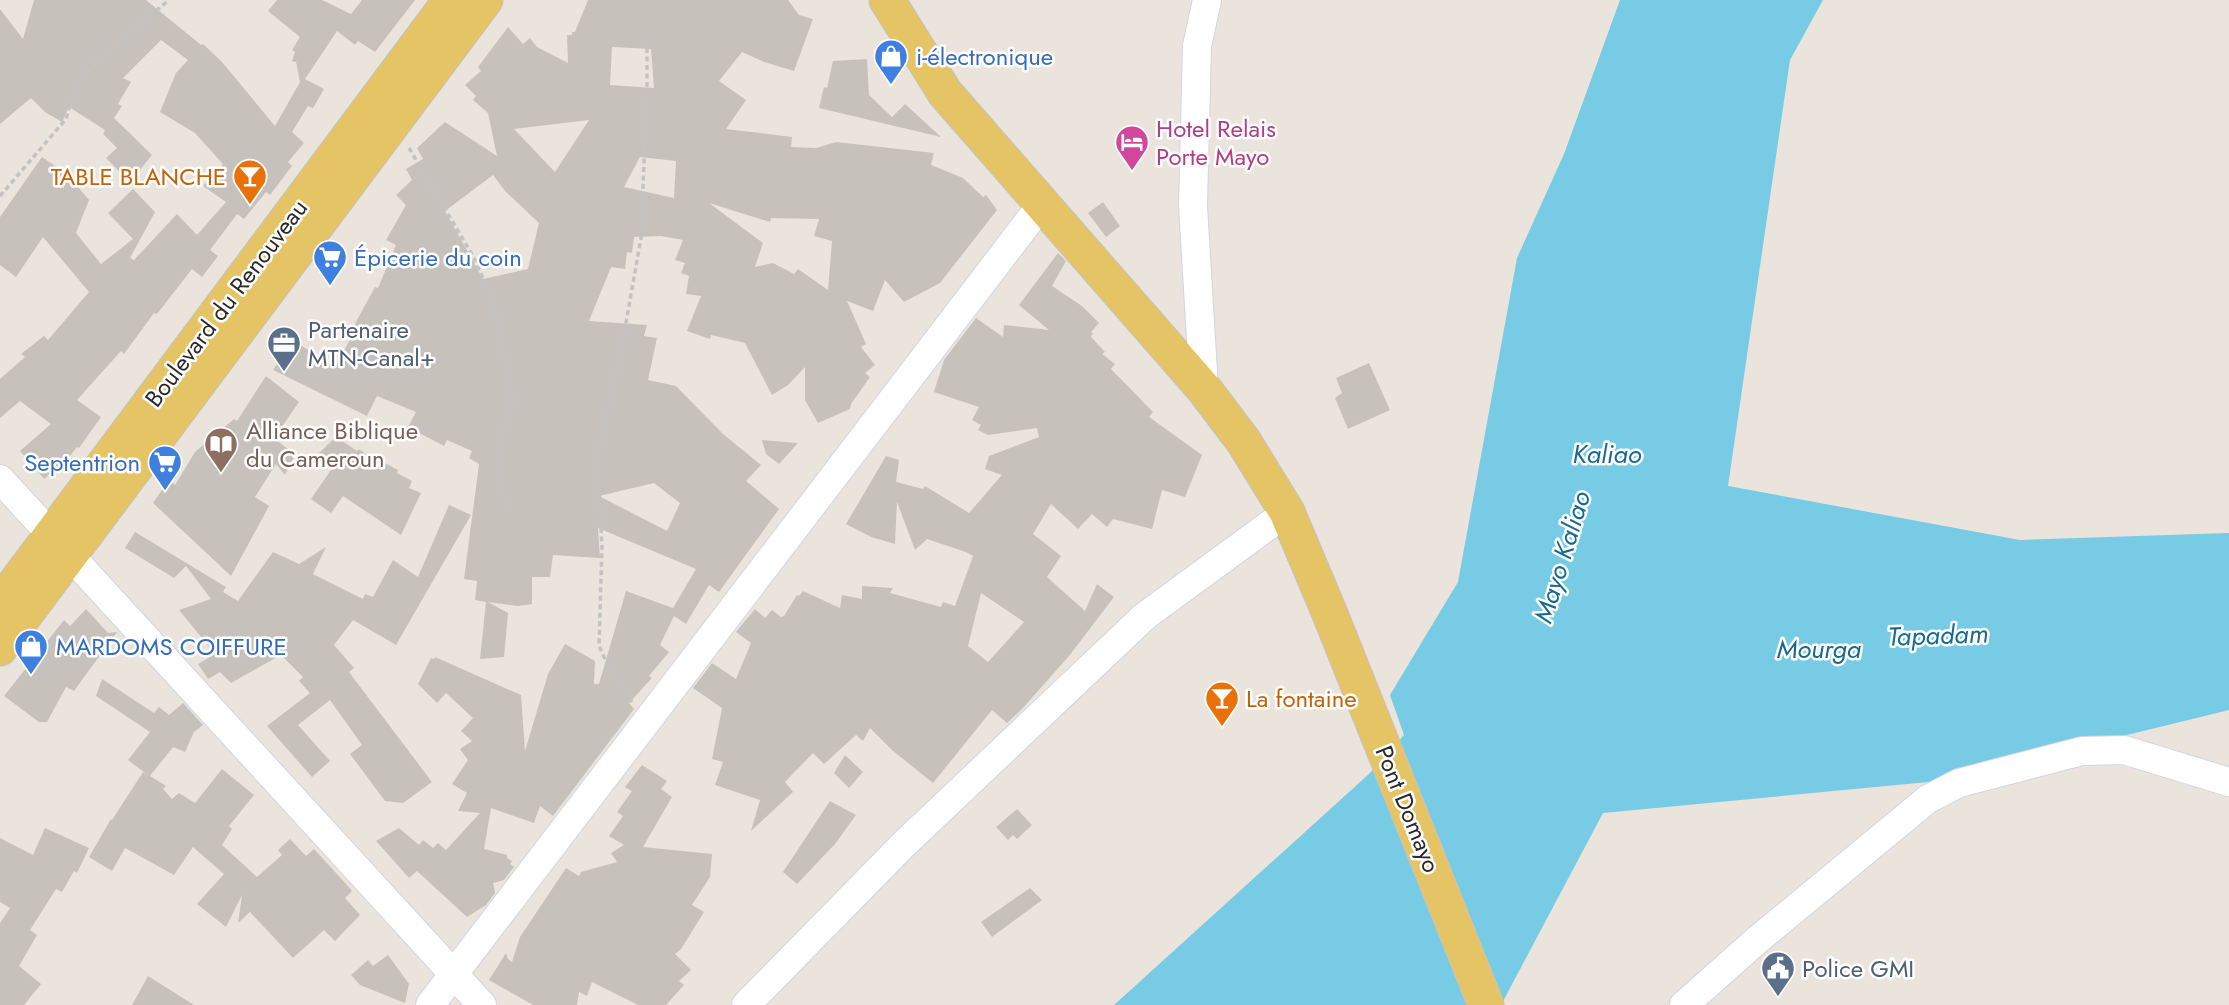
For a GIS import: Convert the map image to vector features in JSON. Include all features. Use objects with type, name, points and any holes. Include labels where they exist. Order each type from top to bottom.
[{"type":"main road","name":"Boulevard du Renouveau","points":[[0,648],[61,547],[451,0]]},
{"type":"main road","name":"Boulevard du Renouveau","points":[[0,604],[61,547],[485,0]]},
{"type":"main road","name":"Pont Domayo","points":[[887,0],[945,93],[1204,389],[1244,442],[1287,512],[1486,1005]]},
{"type":"street","points":[[1204,389],[1194,206],[1197,46],[1207,0]]},
{"type":"street","points":[[430,1005],[1042,204]]},
{"type":"street","points":[[0,479],[482,1005]]},
{"type":"street","points":[[746,1005],[903,845],[1145,617],[1287,512]]},
{"type":"street","points":[[1684,1005],[1756,941],[1928,799],[1959,783],[2082,751],[2124,750],[2229,782]]},
{"type":"path","points":[[0,195],[66,119],[75,86],[81,78],[107,52],[169,0]]},
{"type":"path","points":[[647,40],[641,238],[622,345],[597,457],[602,546],[599,646],[612,674],[647,721]]},
{"type":"path","points":[[393,122],[474,258],[493,301],[513,402],[497,453],[507,511]]},
{"type":"water","name":"Kaliao","points":[[1620,0],[1823,0],[1790,60],[1728,486],[2020,540],[2229,533],[2229,710],[1939,781],[1603,813],[1501,1005],[1114,1005],[1370,773],[1404,735],[1390,695],[1458,582],[1517,258],[1564,154]]},
{"type":"building","points":[[34,0],[146,0],[222,62],[275,126],[300,82],[296,62],[292,61],[295,52],[292,50],[300,37],[268,11],[277,0],[322,0],[351,14],[362,0],[415,0],[375,52],[358,41],[355,45],[337,31],[305,79],[324,89],[313,108],[308,106],[292,132],[304,143],[288,162],[292,166],[270,195],[266,192],[244,219],[237,214],[210,250],[218,256],[202,277],[192,269],[157,314],[154,313],[124,354],[121,351],[77,400],[101,417],[79,448],[44,479],[20,451],[51,424],[20,401],[0,418],[0,379],[25,357],[21,354],[44,336],[48,340],[89,292],[43,237],[16,277],[0,265],[0,217],[42,157],[67,174],[89,200],[76,233],[101,264],[133,239],[108,213],[133,189],[155,212],[130,258],[134,260],[177,214],[197,235],[226,202],[203,186],[223,164],[195,133],[160,112],[176,73],[188,60],[161,40],[123,78],[131,82],[118,104],[122,106],[114,118],[152,155],[130,182],[106,158],[117,148],[103,134],[105,130],[69,107],[62,122],[45,112],[31,98],[0,124],[0,9],[23,39]]},
{"type":"building","points":[[588,0],[788,0],[799,15],[813,19],[794,71],[742,52],[719,81],[746,100],[726,129],[792,137],[791,147],[816,148],[836,142],[934,153],[931,165],[963,178],[983,197],[986,195],[997,210],[940,283],[904,302],[885,280],[873,311],[847,301],[866,344],[861,347],[875,365],[865,373],[870,377],[850,409],[818,423],[805,400],[805,367],[788,385],[772,395],[745,343],[711,335],[710,339],[687,331],[701,296],[686,294],[689,276],[681,273],[685,263],[675,260],[683,240],[661,236],[634,237],[632,253],[627,252],[625,269],[611,267],[589,321],[647,325],[644,336],[657,338],[648,380],[676,386],[723,434],[761,465],[746,481],[779,509],[719,592],[709,585],[686,624],[674,616],[660,645],[669,652],[649,676],[652,678],[629,703],[634,709],[553,816],[540,806],[534,823],[491,808],[484,849],[507,855],[514,867],[504,880],[493,883],[495,893],[486,905],[467,917],[417,871],[409,878],[376,841],[399,828],[419,845],[423,840],[433,848],[438,843],[446,850],[480,813],[458,811],[467,793],[452,784],[468,760],[460,749],[472,741],[461,731],[473,718],[446,693],[437,703],[418,684],[431,658],[435,657],[521,695],[525,751],[548,674],[565,644],[595,661],[594,684],[599,684],[626,591],[673,608],[696,569],[598,528],[600,558],[553,555],[550,577],[532,577],[532,604],[518,606],[488,602],[508,613],[504,657],[480,659],[486,602],[475,600],[477,581],[464,579],[479,464],[469,458],[472,451],[447,440],[444,446],[408,427],[416,412],[377,396],[367,416],[273,370],[293,340],[335,368],[353,334],[350,333],[375,287],[378,288],[396,245],[386,240],[406,205],[396,195],[412,180],[406,169],[423,159],[417,148],[445,122],[497,156],[488,113],[473,100],[476,96],[465,85],[481,71],[478,67],[508,27],[523,44],[530,38],[537,47],[568,63],[567,35],[575,32]],"holes":[[[612,47],[651,49],[654,88],[610,85]],[[589,120],[555,172],[514,129]],[[640,157],[676,161],[674,198],[624,187]],[[493,175],[505,191],[539,223],[528,269],[483,279],[445,211]],[[709,203],[770,222],[771,218],[819,219],[814,236],[832,241],[828,290],[798,269],[794,274],[773,263],[755,267],[763,243]],[[654,483],[680,503],[667,531],[599,496]]]},
{"type":"building","points":[[867,59],[869,95],[892,117],[905,104],[941,137],[819,108],[833,61]]},
{"type":"building","points":[[1103,202],[1120,226],[1106,237],[1088,213]]},
{"type":"building","points":[[1058,253],[1066,261],[1052,286],[1082,306],[1099,323],[1091,332],[1091,337],[1105,352],[1102,354],[1115,364],[1111,369],[1153,412],[1149,417],[1202,455],[1185,497],[1162,490],[1152,529],[1113,519],[1107,527],[1092,514],[1078,529],[1051,504],[1033,534],[1061,556],[1047,577],[1085,611],[1097,584],[1114,597],[1069,656],[1022,709],[1007,723],[992,710],[933,783],[892,750],[870,728],[863,741],[856,735],[824,764],[813,753],[785,782],[793,792],[751,831],[760,800],[715,785],[723,762],[712,759],[722,708],[693,688],[712,663],[736,679],[751,643],[736,632],[755,609],[765,618],[772,610],[781,617],[784,616],[797,595],[803,591],[840,608],[842,595],[862,599],[862,586],[893,588],[890,593],[941,607],[943,602],[955,606],[973,556],[927,539],[915,550],[897,502],[895,544],[871,537],[846,524],[886,456],[899,460],[896,482],[923,489],[925,486],[969,513],[1002,475],[985,469],[989,456],[1039,437],[1037,428],[988,435],[978,430],[981,425],[972,420],[979,407],[934,392],[944,360],[976,318],[1003,337],[1004,325],[1049,330],[1019,305]],"holes":[[[981,593],[1024,622],[988,662],[968,646]]]},
{"type":"building","points":[[1369,363],[1390,410],[1348,429],[1335,398],[1342,393],[1336,378]]},
{"type":"building","points":[[266,376],[299,402],[274,438],[295,455],[285,475],[276,464],[255,497],[269,506],[231,576],[153,503],[169,480],[175,485],[195,452],[234,419],[237,421]]},
{"type":"building","points":[[336,437],[378,463],[379,460],[398,470],[397,473],[412,481],[409,488],[421,493],[401,535],[343,496],[331,513],[311,499],[333,467],[319,453]]},
{"type":"building","points":[[762,440],[798,443],[779,464],[766,454]]},
{"type":"building","points":[[449,505],[471,515],[396,645],[353,620],[334,645],[354,668],[349,672],[432,782],[403,803],[385,801],[350,754],[362,745],[330,700],[298,725],[330,761],[312,777],[267,726],[310,693],[299,681],[303,677],[281,655],[231,683],[220,672],[208,679],[198,664],[215,654],[179,610],[211,599],[186,566],[174,578],[125,548],[135,532],[226,587],[223,592],[238,601],[273,552],[299,564],[326,547],[313,574],[363,599],[365,594],[373,597],[393,560],[418,577]]},
{"type":"building","points":[[86,609],[108,633],[117,632],[74,691],[66,687],[47,722],[39,722],[4,696],[64,620],[70,626]]},
{"type":"building","points":[[102,679],[154,713],[159,707],[169,715],[183,703],[203,725],[194,732],[185,752],[173,747],[150,776],[166,786],[163,789],[172,799],[179,793],[195,803],[222,769],[254,795],[229,826],[232,829],[222,845],[257,877],[282,855],[278,850],[290,839],[306,856],[314,849],[347,885],[352,891],[345,898],[360,915],[335,941],[324,930],[293,958],[250,912],[238,923],[242,895],[226,927],[197,904],[224,874],[193,847],[174,875],[125,848],[112,871],[89,857],[143,772],[149,776],[128,760],[150,732],[96,696]]},
{"type":"building","points":[[845,755],[863,772],[849,788],[834,773]]},
{"type":"building","points":[[642,765],[667,781],[661,789],[672,797],[643,847],[712,854],[710,877],[692,905],[704,912],[675,954],[691,970],[679,981],[684,985],[666,1005],[638,1005],[592,982],[587,996],[579,992],[577,1005],[533,1005],[489,980],[506,953],[512,962],[520,937],[566,868],[579,876],[581,872],[617,862],[611,853],[624,845],[609,836],[623,816],[617,812],[632,791],[625,787]]},
{"type":"building","points":[[830,801],[856,815],[835,844],[797,884],[783,872]]},
{"type":"building","points":[[1017,809],[1032,825],[1017,839],[1013,835],[1008,840],[996,827]]},
{"type":"building","points":[[45,828],[89,848],[77,873],[74,871],[62,892],[56,889],[30,930],[37,935],[19,966],[41,984],[24,1005],[0,1005],[0,923],[10,908],[0,902],[0,838],[33,855]]},
{"type":"building","points":[[1030,888],[1042,900],[992,937],[981,922]]},
{"type":"building","points":[[388,955],[409,984],[405,1003],[360,985],[351,975],[368,960],[373,966]]},
{"type":"building","points":[[148,976],[194,1005],[132,1005]]},
{"type":"place","name":"i-électronique","points":[[891,86]]},
{"type":"place","name":"Hotel Relais Porte Mayo","points":[[1132,172]]},
{"type":"place","name":"TABLE BLANCHE","points":[[250,206]]},
{"type":"place","name":"Épicerie du coin","points":[[330,287]]},
{"type":"place","name":"Partenaire MTN-Canal+","points":[[284,373]]},
{"type":"place","name":"Alliance Biblique du Cameroun","points":[[221,474]]},
{"type":"place","name":"Septentrion","points":[[165,492]]},
{"type":"place","name":"MARDOMS COIFFURE","points":[[31,676]]},
{"type":"place","name":"La fontaine","points":[[1222,728]]},
{"type":"place","name":"Police GMI","points":[[1778,998]]},
{"type":"water label","name":"Mayo Kaliao","points":[[1562,557]]},
{"type":"water label","name":"Tapadam","points":[[1938,635]]},
{"type":"water label","name":"Mourga","points":[[1819,649]]}]
